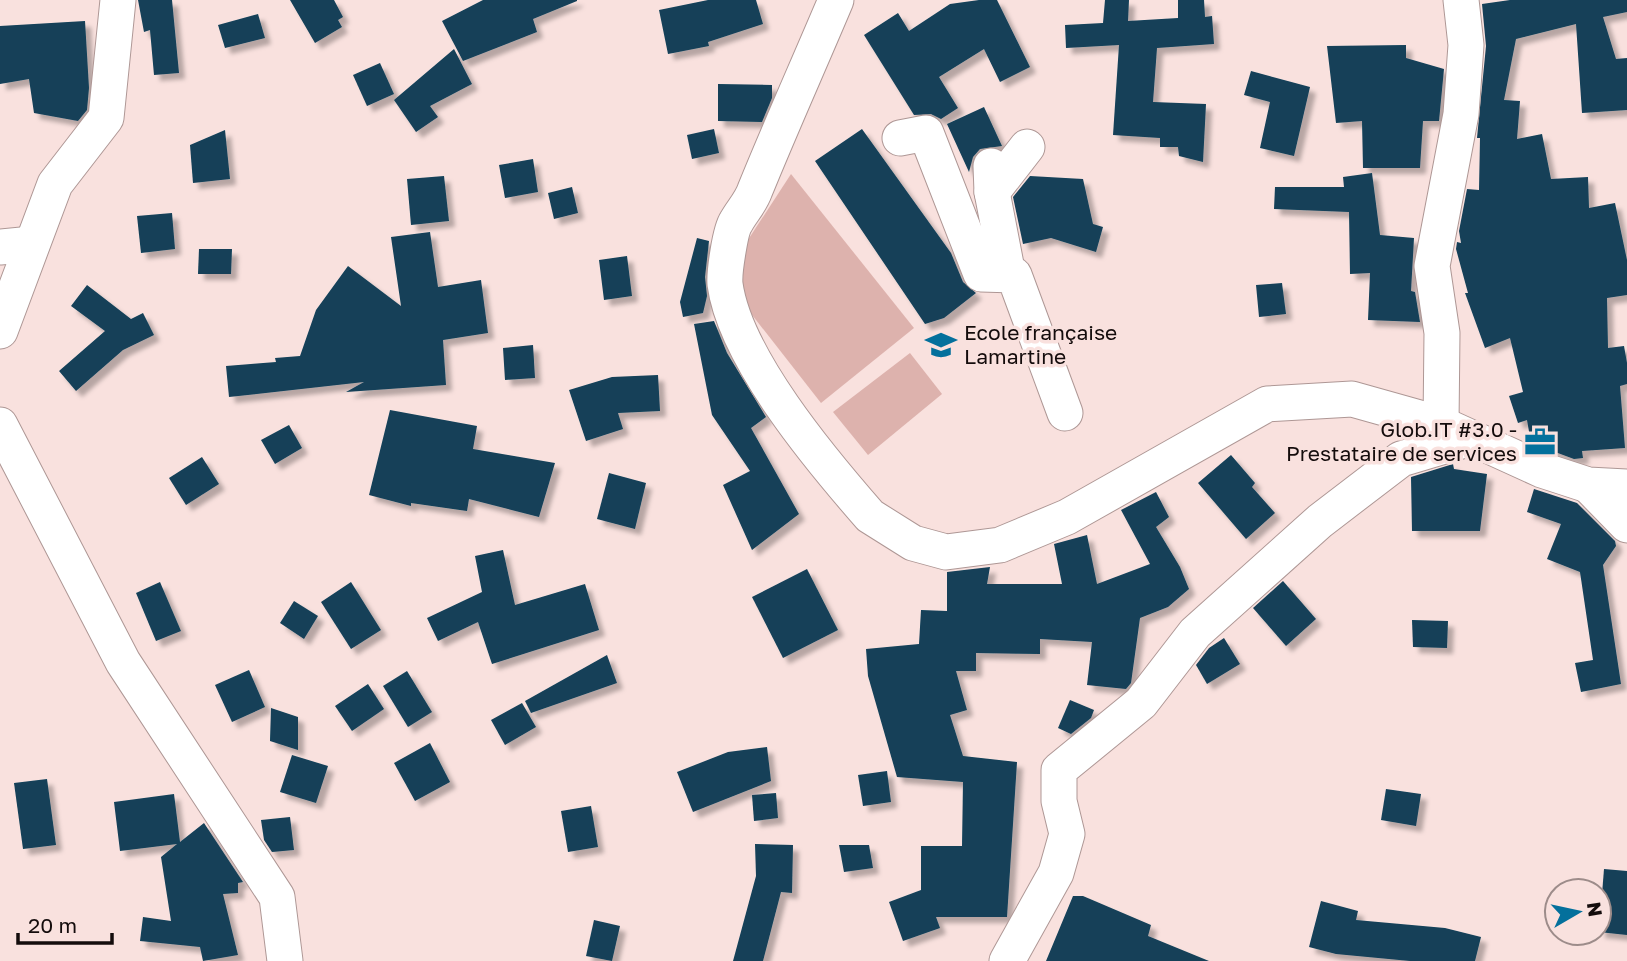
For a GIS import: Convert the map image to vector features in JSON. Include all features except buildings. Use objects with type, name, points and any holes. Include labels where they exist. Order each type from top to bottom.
[{"type":"street","points":[[0,331],[16,246],[55,184],[106,118],[118,0]]},
{"type":"street","points":[[836,0],[788,108],[754,195],[734,224],[725,283],[738,326],[749,350],[808,446],[870,516],[881,524],[913,543],[946,552],[1000,545],[1067,517],[1267,404],[1352,399],[1456,431],[1542,470],[1588,485],[1627,487]]},
{"type":"street","points":[[1456,431],[1432,266],[1461,114],[1466,45],[1461,0]]},
{"type":"street","points":[[900,138],[926,133],[981,274],[1014,275],[1065,413]]},
{"type":"street","points":[[1008,275],[992,179],[1027,147]]},
{"type":"street","points":[[0,425],[123,662],[277,897],[285,961]]},
{"type":"street","points":[[1007,961],[1056,873],[1067,834],[1059,800],[1059,770],[1141,703],[1195,633],[1320,521],[1401,459],[1456,431]]},
{"type":"street","points":[[1588,485],[1627,524]]},
{"type":"shaded area","points":[[791,174],[914,328],[821,403],[742,302],[742,249]]},
{"type":"shaded area","points":[[910,353],[942,394],[868,455],[833,412]]},
{"type":"place","name":"Ecole française Lamartine","points":[[941,345]]},
{"type":"place","name":"Glob.IT #3.0 - Prestataire de services","points":[[1540,442]]}]
